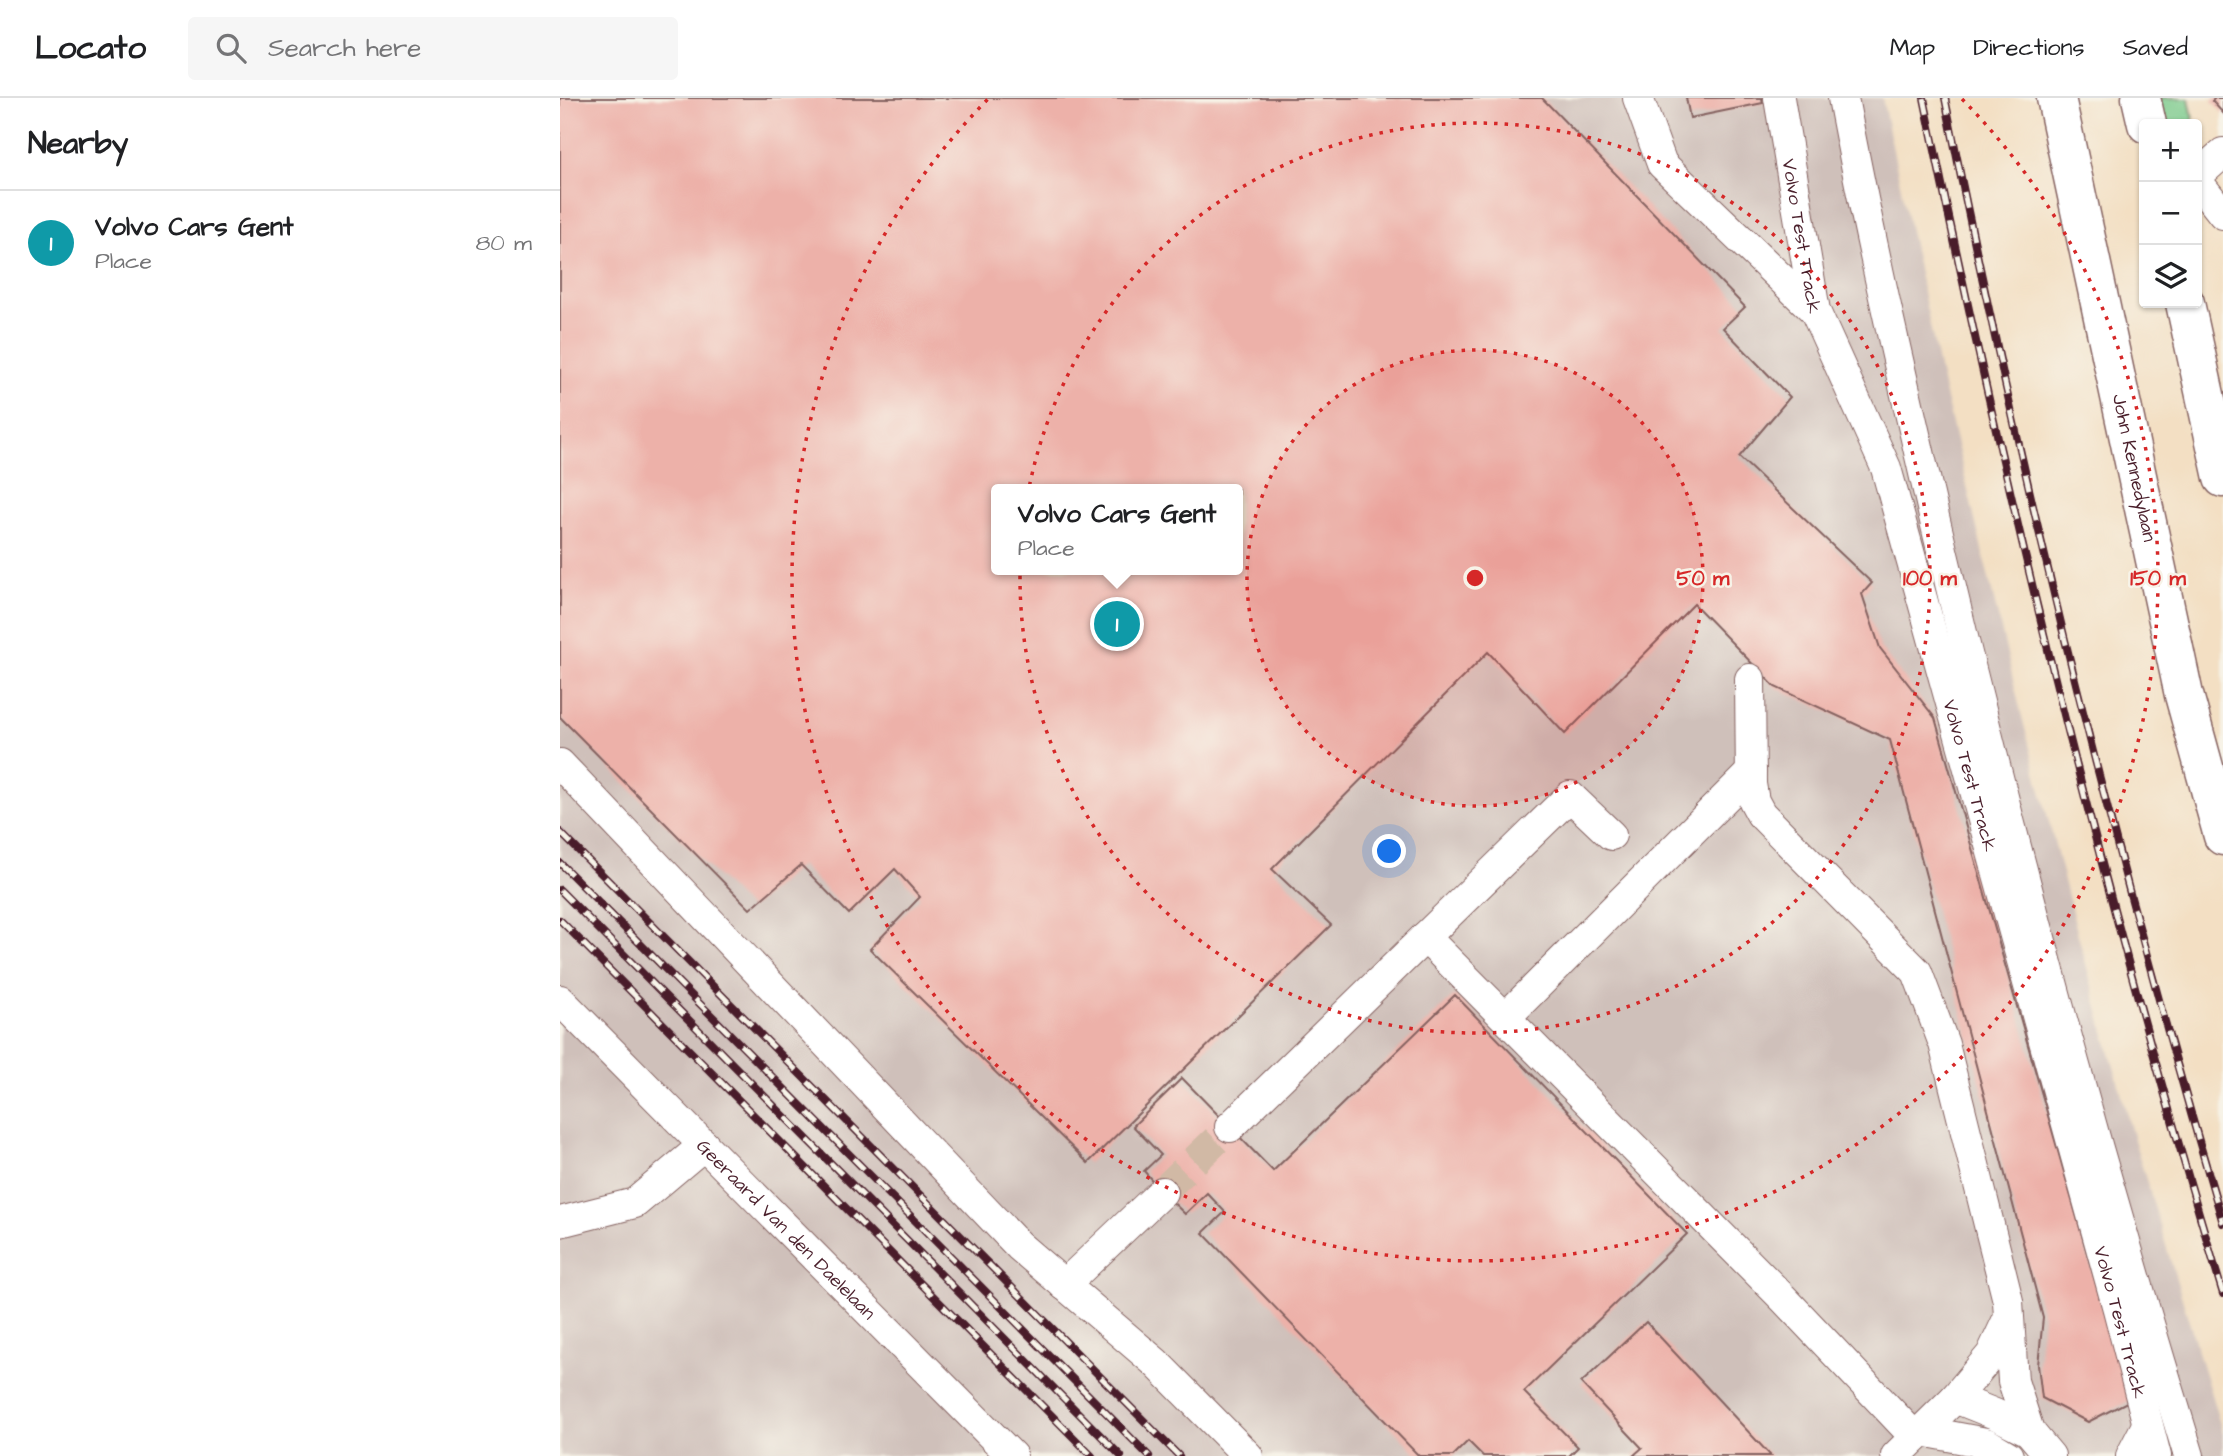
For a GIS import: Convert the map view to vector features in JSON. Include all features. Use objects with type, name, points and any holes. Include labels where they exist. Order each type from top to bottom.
[{"type":"highway","name":"John Kennedylaan","points":[[2056,98],[2184,695],[2223,836]]},
{"type":"highway","points":[[2141,98],[2146,119]]},
{"type":"highway","points":[[2186,308],[2223,478]]},
{"type":"street","points":[[1638,98],[1662,164],[1815,311]]},
{"type":"street","name":"Volvo Test Track","points":[[1779,98],[1815,311],[1886,468],[2156,1456]]},
{"type":"street","name":"Volvo Test Track","points":[[1843,98],[1920,459],[2015,845],[2095,1143],[2189,1456]]},
{"type":"street","points":[[2202,174],[2223,153]]},
{"type":"street","points":[[2199,182],[2223,214]]},
{"type":"street","points":[[1750,679],[1754,801],[1769,824],[1917,972],[1944,1044],[2008,1301],[2013,1381],[2029,1431],[2050,1456]]},
{"type":"street","points":[[560,764],[1019,1246],[1156,1363],[1248,1456]]},
{"type":"street","points":[[1506,1017],[1751,772]]},
{"type":"street","points":[[1230,1127],[1570,796],[1611,835]]},
{"type":"street","points":[[1425,937],[1784,1299],[1911,1441],[1986,1443],[2008,1456]]},
{"type":"street","name":"Geeraard Van den Daelelaan","points":[[560,1000],[1012,1456]]},
{"type":"street","points":[[560,1222],[635,1203],[704,1145]]},
{"type":"street","points":[[1064,1285],[1162,1192]]},
{"type":"street","points":[[1911,1441],[1955,1398],[1991,1355],[2008,1319]]},
{"type":"street","points":[[1955,1398],[2029,1431]]},
{"type":"street","points":[[2131,1456],[2147,1425]]},
{"type":"shaded area","points":[[560,98],[1882,98],[1942,382],[2022,717],[2132,1133],[2223,1434],[2223,1456],[560,1456]]},
{"type":"green space","points":[[2158,98],[2189,98],[2193,119],[2163,119]]},
{"type":"building","points":[[560,98],[1542,98],[1745,307],[1723,328],[1790,397],[1739,457],[1872,583],[1862,594],[1880,648],[1935,718],[2129,1401],[2088,1422],[2042,1398],[2038,1365],[2043,1318],[1890,740],[1775,687],[1694,604],[1565,734],[1488,652],[1272,869],[1331,925],[1088,1163],[870,949],[920,897],[895,869],[849,914],[801,865],[750,909],[560,717]]},
{"type":"building","points":[[1686,98],[1762,98],[1763,103],[1690,118]]},
{"type":"building","points":[[2215,98],[2223,98],[2223,113],[2212,101]]},
{"type":"building","points":[[1455,995],[1687,1234],[1524,1392],[1578,1447],[1569,1456],[1483,1456],[1468,1441],[1453,1456],[1419,1456],[1203,1233],[1225,1212],[1207,1193],[1185,1214],[1144,1171],[1161,1155],[1133,1126],[1182,1078],[1273,1171]]},
{"type":"building","points":[[1646,1322],[1771,1456],[1633,1456],[1642,1448],[1581,1383]]},
{"type":"tunnel","points":[[1162,1192],[1230,1127]]},
{"type":"railway","points":[[1924,98],[1989,399],[2060,699],[2138,998],[2223,1294]]},
{"type":"railway","points":[[1945,98],[2005,382],[2071,664],[2144,944],[2223,1223]]},
{"type":"railway","points":[[560,832],[1179,1456]]},
{"type":"railway","points":[[560,863],[1149,1456]]},
{"type":"railway","points":[[560,890],[1121,1456]]},
{"type":"railway","points":[[560,920],[1092,1456]]},
{"type":"place","name":"Volvo Cars Gent","points":[[1117,624]]}]
